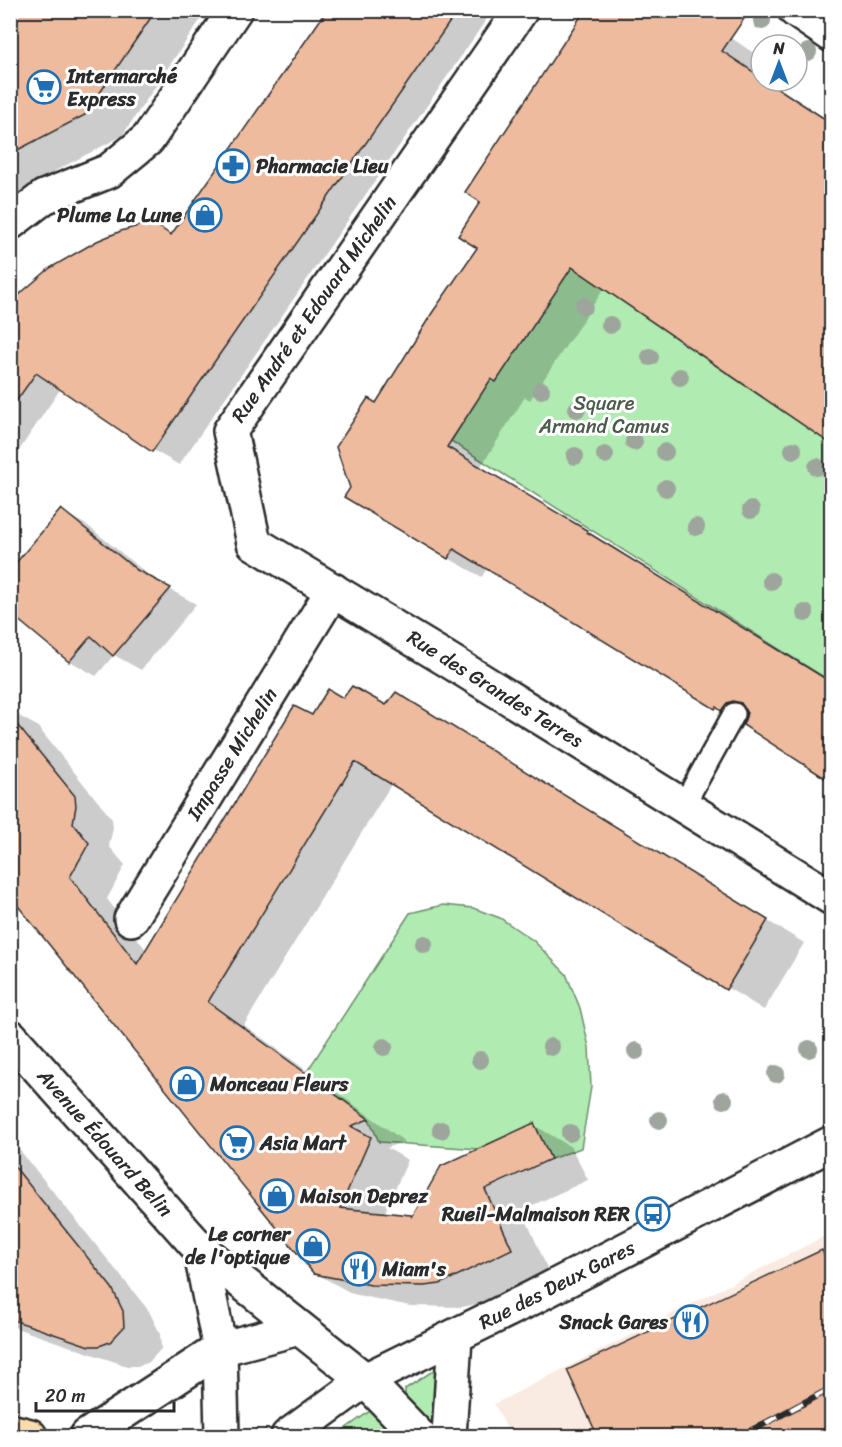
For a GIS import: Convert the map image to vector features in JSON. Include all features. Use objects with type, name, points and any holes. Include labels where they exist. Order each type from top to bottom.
[{"type":"main road","points":[[10,1431],[30,1437]]},
{"type":"street","points":[[10,223],[44,197],[109,171],[148,139],[235,10]]},
{"type":"street","name":"Rue André et Edouard Michelin","points":[[230,431],[522,10]]},
{"type":"street","points":[[795,10],[831,35]]},
{"type":"street","name":"Rue des Grandes Terres","points":[[230,431],[254,543],[831,898]]},
{"type":"street","name":"Impasse Michelin","points":[[130,919],[333,590]]},
{"type":"street","name":"Avenue Édouard Belin","points":[[10,1036],[200,1249],[365,1380],[419,1437]]},
{"type":"street","name":"Rue des Deux Gares","points":[[288,1437],[365,1380],[692,1217],[831,1143]]},
{"type":"street","points":[[200,1249],[220,1349],[222,1437]]},
{"type":"street","points":[[87,1437],[220,1349],[299,1328]]},
{"type":"street","points":[[449,1437],[455,1336]]},
{"type":"lane","points":[[683,806],[734,714]]},
{"type":"shaded area","points":[[831,1233],[831,1436],[511,1436],[494,1404]]},
{"type":"green space","name":"Square Armand Camus","points":[[563,261],[831,444],[831,682],[451,441]]},
{"type":"green space","points":[[443,905],[473,908],[500,918],[534,941],[566,974],[580,1008],[589,1047],[591,1087],[581,1148],[551,1159],[534,1124],[479,1149],[379,1142],[369,1119],[306,1073],[410,913]]},
{"type":"green space","points":[[442,1365],[435,1436],[405,1396],[405,1389]]},
{"type":"green space","points":[[373,1409],[404,1436],[335,1436]]},
{"type":"building","points":[[10,10],[156,10],[85,115],[10,154]]},
{"type":"building","points":[[327,10],[458,10],[152,452],[36,373],[10,410],[10,305],[50,268],[97,241],[152,222],[171,235]]},
{"type":"building","points":[[585,10],[750,10],[722,51],[749,69],[749,93],[785,93],[831,123],[831,444],[572,267],[496,382],[491,379],[447,447],[588,531],[831,682],[831,782],[743,725],[747,713],[741,703],[733,701],[727,703],[721,711],[716,707],[715,709],[454,549],[448,559],[344,497],[350,488],[336,447],[368,398],[376,403],[432,313],[477,248],[458,236],[480,202],[465,192]]},
{"type":"building","points":[[61,509],[137,570],[171,588],[113,656],[91,636],[69,662],[10,613],[10,570]]},
{"type":"building","points":[[352,686],[386,705],[396,692],[768,920],[726,990],[355,762],[208,1002],[369,1119],[351,1126],[371,1137],[340,1208],[411,1215],[412,1217],[441,1166],[534,1123],[551,1159],[485,1189],[512,1249],[440,1284],[371,1285],[314,1274],[10,896],[10,716],[75,796],[73,823],[89,843],[70,877],[137,964],[294,706],[312,715],[328,689],[343,698]]},
{"type":"building","points":[[10,1161],[112,1288],[123,1311],[124,1327],[110,1342],[99,1346],[89,1346],[10,1319]]},
{"type":"building","points":[[822,1250],[831,1270],[831,1437],[598,1437],[567,1370]]},
{"type":"railway","points":[[741,1436],[832,1388]]},
{"type":"place","name":"Intermarché Express","points":[[44,87]]},
{"type":"place","name":"Pharmacie Lieu","points":[[233,166]]},
{"type":"place","name":"Plume La Lune","points":[[205,215]]},
{"type":"place","name":"Monceau Fleurs","points":[[187,1084]]},
{"type":"place","name":"Asia Mart","points":[[237,1143]]},
{"type":"place","name":"Maison Deprez","points":[[277,1196]]},
{"type":"place","name":"Rueil-Malmaison RER","points":[[653,1214]]},
{"type":"place","name":"Le corner de l'optique","points":[[313,1246]]},
{"type":"place","name":"Miam's","points":[[359,1269]]},
{"type":"place","name":"Snack Gares","points":[[691,1322]]}]
